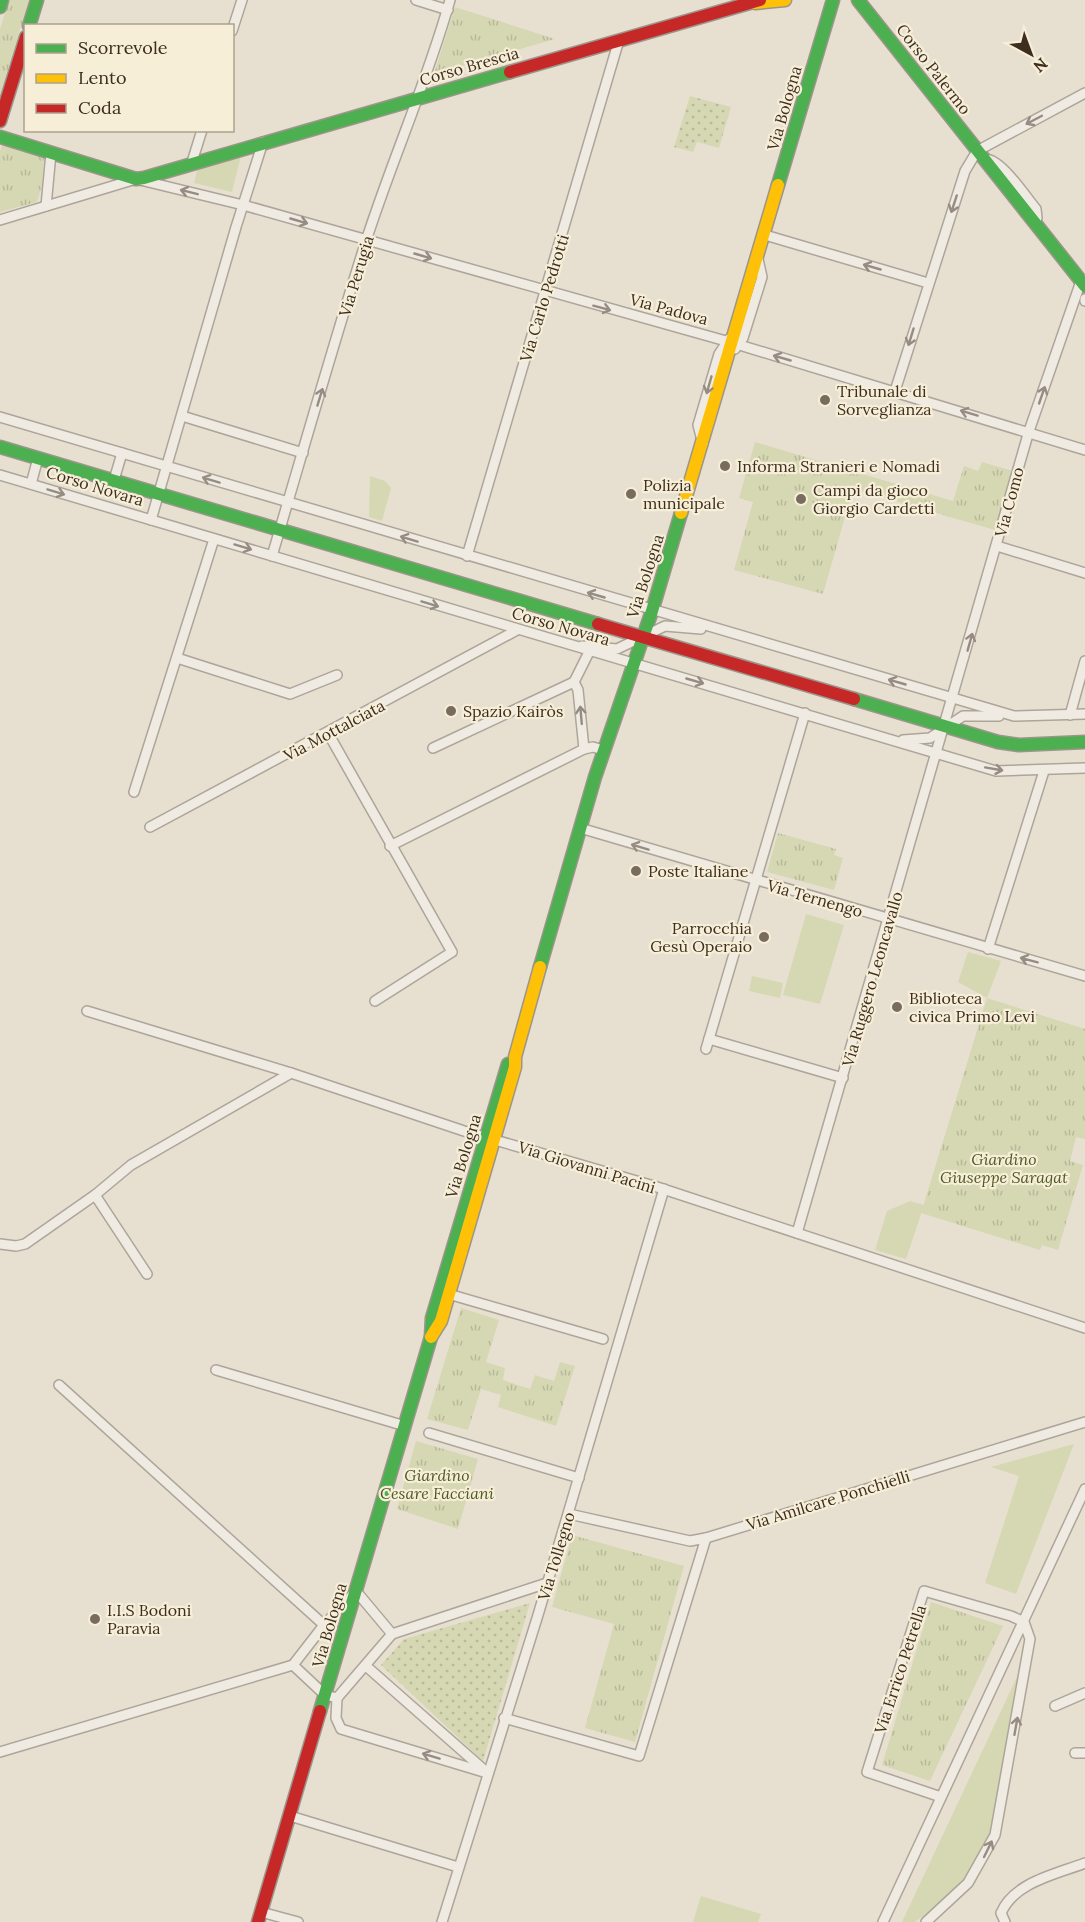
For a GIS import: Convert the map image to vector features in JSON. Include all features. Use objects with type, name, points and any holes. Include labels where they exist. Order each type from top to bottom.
[{"type":"main road","points":[[0,7],[2,0]]},
{"type":"main road","points":[[30,24],[37,0]]},
{"type":"main road","name":"Corso Brescia","points":[[136,179],[619,40],[757,2],[785,0]]},
{"type":"main road","name":"Via Bologna","points":[[260,1917],[290,1816],[331,1697],[356,1592],[431,1337],[441,1321],[444,1292],[490,1139],[515,1067],[515,1057],[603,750],[652,611],[735,344],[833,0]]},
{"type":"main road","name":"Corso Palermo","points":[[858,0],[1084,283]]},
{"type":"main road","points":[[0,121],[24,43]]},
{"type":"main road","points":[[0,137],[136,179]]},
{"type":"main road","name":"Corso Novara","points":[[0,447],[998,742],[1019,745],[1085,742]]},
{"type":"street","points":[[234,25],[242,0]]},
{"type":"street","points":[[416,0],[449,5]]},
{"type":"street","name":"Via Perugia","points":[[272,556],[367,240],[449,5]]},
{"type":"street","name":"Via Carlo Pedrotti","points":[[467,556],[619,40]]},
{"type":"street","points":[[895,391],[964,171],[980,155],[1085,93]]},
{"type":"street","points":[[192,162],[201,132]]},
{"type":"street","points":[[151,520],[263,142]]},
{"type":"street","points":[[46,206],[51,153]]},
{"type":"street","points":[[0,220],[136,179]]},
{"type":"street","name":"Via Padova","points":[[136,179],[243,205],[735,344],[1029,431],[1085,450]]},
{"type":"street","points":[[765,235],[928,283]]},
{"type":"street","name":"Via Como","points":[[946,726],[1029,431],[1084,283]]},
{"type":"street","points":[[182,416],[303,453]]},
{"type":"street","points":[[0,417],[1014,716]]},
{"type":"street","points":[[0,423],[33,427]]},
{"type":"street","name":"Corso Novara","points":[[114,480],[122,453]]},
{"type":"street","name":"Corso Novara","points":[[32,484],[38,458]]},
{"type":"street","name":"Corso Novara","points":[[0,475],[589,652],[805,713],[996,771],[1085,768]]},
{"type":"street","points":[[134,792],[214,539]]},
{"type":"street","points":[[997,546],[1085,573]]},
{"type":"street","points":[[563,644],[617,648],[665,626],[718,630]]},
{"type":"street","name":"Via Mottalciata","points":[[150,827],[517,630]]},
{"type":"street","points":[[433,748],[574,682],[589,652]]},
{"type":"street","points":[[177,658],[290,694],[338,675]]},
{"type":"street","points":[[1070,715],[1085,661]]},
{"type":"street","points":[[574,682],[578,690],[584,749]]},
{"type":"street","points":[[805,713],[707,1044],[843,1078]]},
{"type":"street","points":[[895,741],[929,738],[963,716],[1085,714]]},
{"type":"street","name":"Via Ruggero Leoncavallo","points":[[797,1233],[946,726]]},
{"type":"street","points":[[328,733],[452,952],[375,1001]]},
{"type":"street","points":[[390,846],[584,749],[593,747],[603,750]]},
{"type":"street","points":[[988,949],[1044,771]]},
{"type":"street","name":"Via Ternengo","points":[[580,828],[1085,976]]},
{"type":"street","name":"Via Giovanni Pacini","points":[[87,1011],[291,1073],[490,1139],[664,1189],[1085,1328]]},
{"type":"street","points":[[0,1244],[25,1245],[95,1195],[131,1165],[291,1073]]},
{"type":"street","name":"Via Tollegno","points":[[442,1922],[569,1514],[664,1189]]},
{"type":"street","points":[[95,1195],[147,1274]]},
{"type":"street","points":[[444,1292],[603,1339]]},
{"type":"street","points":[[216,1370],[405,1426]]},
{"type":"street","points":[[59,1385],[324,1625]]},
{"type":"street","name":"Via Amilcare Ponchielli","points":[[569,1514],[690,1540],[706,1538],[1084,1424]]},
{"type":"street","points":[[429,1433],[579,1478]]},
{"type":"street","points":[[883,1922],[1085,1489]]},
{"type":"street","points":[[504,1718],[639,1756],[706,1538]]},
{"type":"street","points":[[331,1697],[366,1666],[392,1634],[547,1583]]},
{"type":"street","name":"Via Errico Petrella","points":[[941,1797],[867,1772],[924,1591],[1024,1622]]},
{"type":"street","points":[[0,1752],[293,1665],[324,1625],[356,1592],[392,1634]]},
{"type":"street","points":[[926,1922],[968,1883],[995,1835],[1029,1648],[1030,1634],[1024,1622]]},
{"type":"street","points":[[293,1665],[331,1697],[341,1729],[487,1773]]},
{"type":"street","points":[[366,1666],[487,1773]]},
{"type":"street","points":[[1055,1706],[1085,1693]]},
{"type":"street","points":[[290,1816],[458,1867]]},
{"type":"street","points":[[1005,1922],[1002,1913],[1005,1905],[1025,1887],[1085,1863]]},
{"type":"street","points":[[260,1917],[298,1922]]},
{"type":"green space","points":[[9,0],[29,0],[0,95],[0,29]]},
{"type":"green space","points":[[455,7],[555,39],[434,74]]},
{"type":"green space","points":[[690,96],[731,107],[719,148],[697,142],[693,152],[674,147]]},
{"type":"green space","points":[[3,143],[44,157],[42,185],[37,202],[0,212],[0,151]]},
{"type":"green space","points":[[241,156],[232,192],[194,183],[198,167]]},
{"type":"green space","points":[[755,442],[953,501],[964,466],[978,471],[982,462],[1013,471],[995,530],[853,489],[823,594],[734,570],[753,502],[739,498]]},
{"type":"green space","points":[[370,476],[385,481],[391,488],[382,521],[369,517]]},
{"type":"green space","points":[[778,833],[836,849],[834,855],[843,858],[834,890],[767,872]]},
{"type":"green space","points":[[806,914],[844,925],[820,1004],[783,995]]},
{"type":"green space","points":[[968,952],[1001,961],[987,998],[958,982]]},
{"type":"green space","points":[[752,976],[783,983],[780,998],[749,991]]},
{"type":"green space","name":"Giardino Giuseppe Saragat","points":[[987,998],[1085,1029],[1085,1139],[1076,1137],[1070,1161],[1083,1165],[1058,1250],[1042,1245],[1040,1250],[921,1213]]},
{"type":"green space","points":[[910,1201],[924,1205],[906,1259],[875,1250],[887,1211]]},
{"type":"green space","points":[[461,1308],[499,1320],[486,1362],[505,1368],[503,1380],[530,1389],[535,1375],[554,1381],[560,1362],[575,1366],[556,1426],[498,1407],[501,1395],[481,1389],[468,1430],[427,1419]]},
{"type":"green space","name":"Giardino Cesare Facciani","points":[[416,1441],[478,1459],[458,1529],[397,1509]]},
{"type":"green space","points":[[1074,1444],[1016,1594],[985,1583],[1019,1476],[991,1467]]},
{"type":"green space","points":[[572,1535],[684,1566],[635,1742],[585,1728],[614,1624],[552,1607]]},
{"type":"green space","points":[[931,1602],[1003,1626],[930,1781],[882,1765]]},
{"type":"green space","points":[[530,1603],[483,1761],[381,1665],[404,1639]]},
{"type":"green space","points":[[1023,1664],[989,1836],[965,1880],[952,1893],[915,1922],[902,1922]]},
{"type":"green space","points":[[701,1896],[761,1914],[758,1922],[693,1922]]},
{"type":"traffic: fast","points":[[0,7],[2,0]]},
{"type":"traffic: fast","points":[[30,24],[37,0]]},
{"type":"traffic: fast","points":[[778,185],[833,0]]},
{"type":"traffic: fast","points":[[858,0],[1085,286]]},
{"type":"traffic: fast","points":[[0,137],[136,179],[144,178],[510,72]]},
{"type":"traffic: fast","points":[[0,447],[598,624]]},
{"type":"traffic: fast","points":[[540,967],[595,777],[652,611],[681,513]]},
{"type":"traffic: fast","points":[[854,699],[998,742],[1019,745],[1085,742]]},
{"type":"traffic: fast","points":[[320,1711],[431,1337],[432,1318],[508,1064]]},
{"type":"traffic: slow","points":[[755,3],[785,0]]},
{"type":"traffic: slow","points":[[681,513],[778,185]]},
{"type":"traffic: slow","points":[[431,1337],[441,1321],[515,1067],[515,1057],[540,967]]},
{"type":"traffic: jam","points":[[510,72],[760,0]]},
{"type":"traffic: jam","points":[[0,121],[24,43]]},
{"type":"traffic: jam","points":[[598,624],[854,699]]},
{"type":"traffic: jam","points":[[258,1922],[320,1711]]},
{"type":"place","name":"Tribunale di Sorveglianza","points":[[825,400]]},
{"type":"place","name":"Informa Stranieri e Nomadi","points":[[725,466]]},
{"type":"place","name":"Polizia municipale","points":[[631,494]]},
{"type":"place","name":"Campi da gioco Giorgio Cardetti","points":[[801,499]]},
{"type":"place","name":"Spazio Kairòs","points":[[451,711]]},
{"type":"place","name":"Poste Italiane","points":[[636,871]]},
{"type":"place","name":"Parrocchia Gesù Operaio","points":[[764,937]]},
{"type":"place","name":"Biblioteca civica Primo Levi","points":[[897,1007]]},
{"type":"place","name":"I.I.S Bodoni Paravia","points":[[95,1619]]}]
